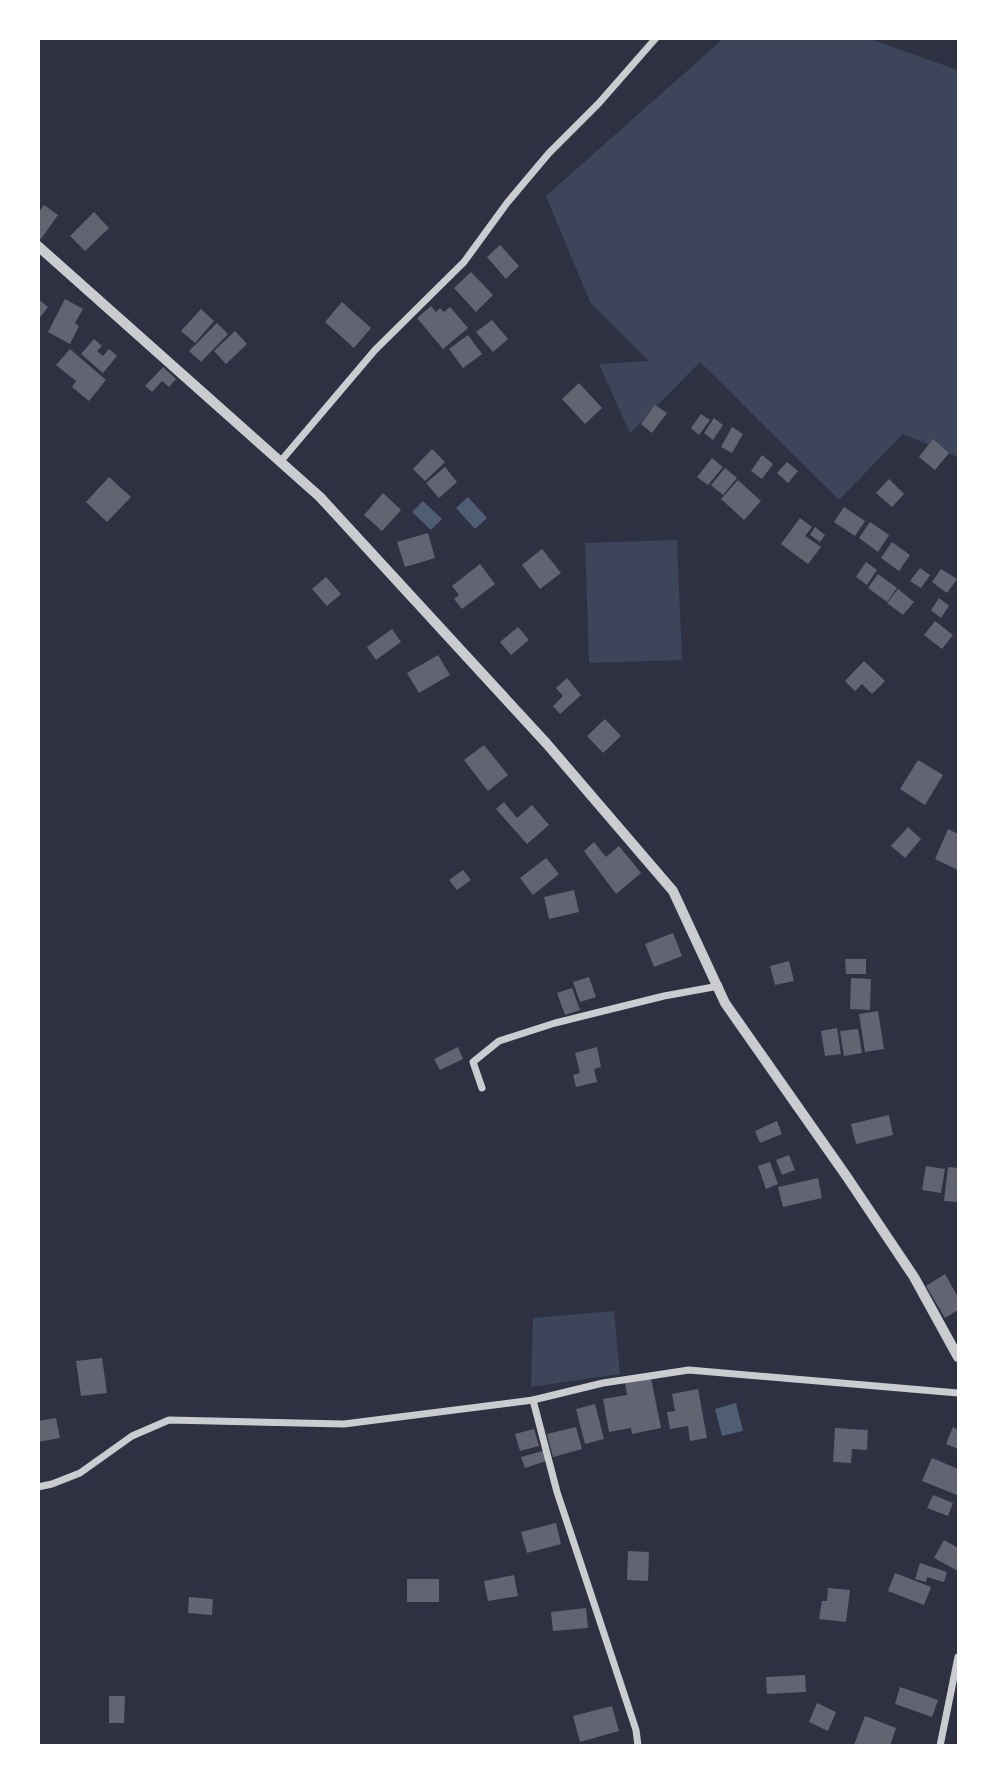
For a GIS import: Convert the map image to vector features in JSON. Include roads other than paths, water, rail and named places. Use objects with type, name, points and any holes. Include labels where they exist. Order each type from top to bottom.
[{"type":"street","points":[[280,462],[375,350],[464,262],[507,203],[549,153],[599,103],[656,38]]},
{"type":"street","points":[[38,246],[320,497],[538,734],[673,891],[725,1003],[914,1277],[958,1357]]},
{"type":"street","points":[[482,1088],[474,1062],[499,1041],[555,1023],[719,986]]},
{"type":"street","points":[[38,1487],[80,1473],[132,1436],[169,1420],[344,1424],[533,1400],[603,1383],[689,1370],[958,1393]]},
{"type":"street","points":[[533,1400],[557,1492],[636,1730],[638,1745]]},
{"type":"street","points":[[940,1745],[958,1657]]}]
